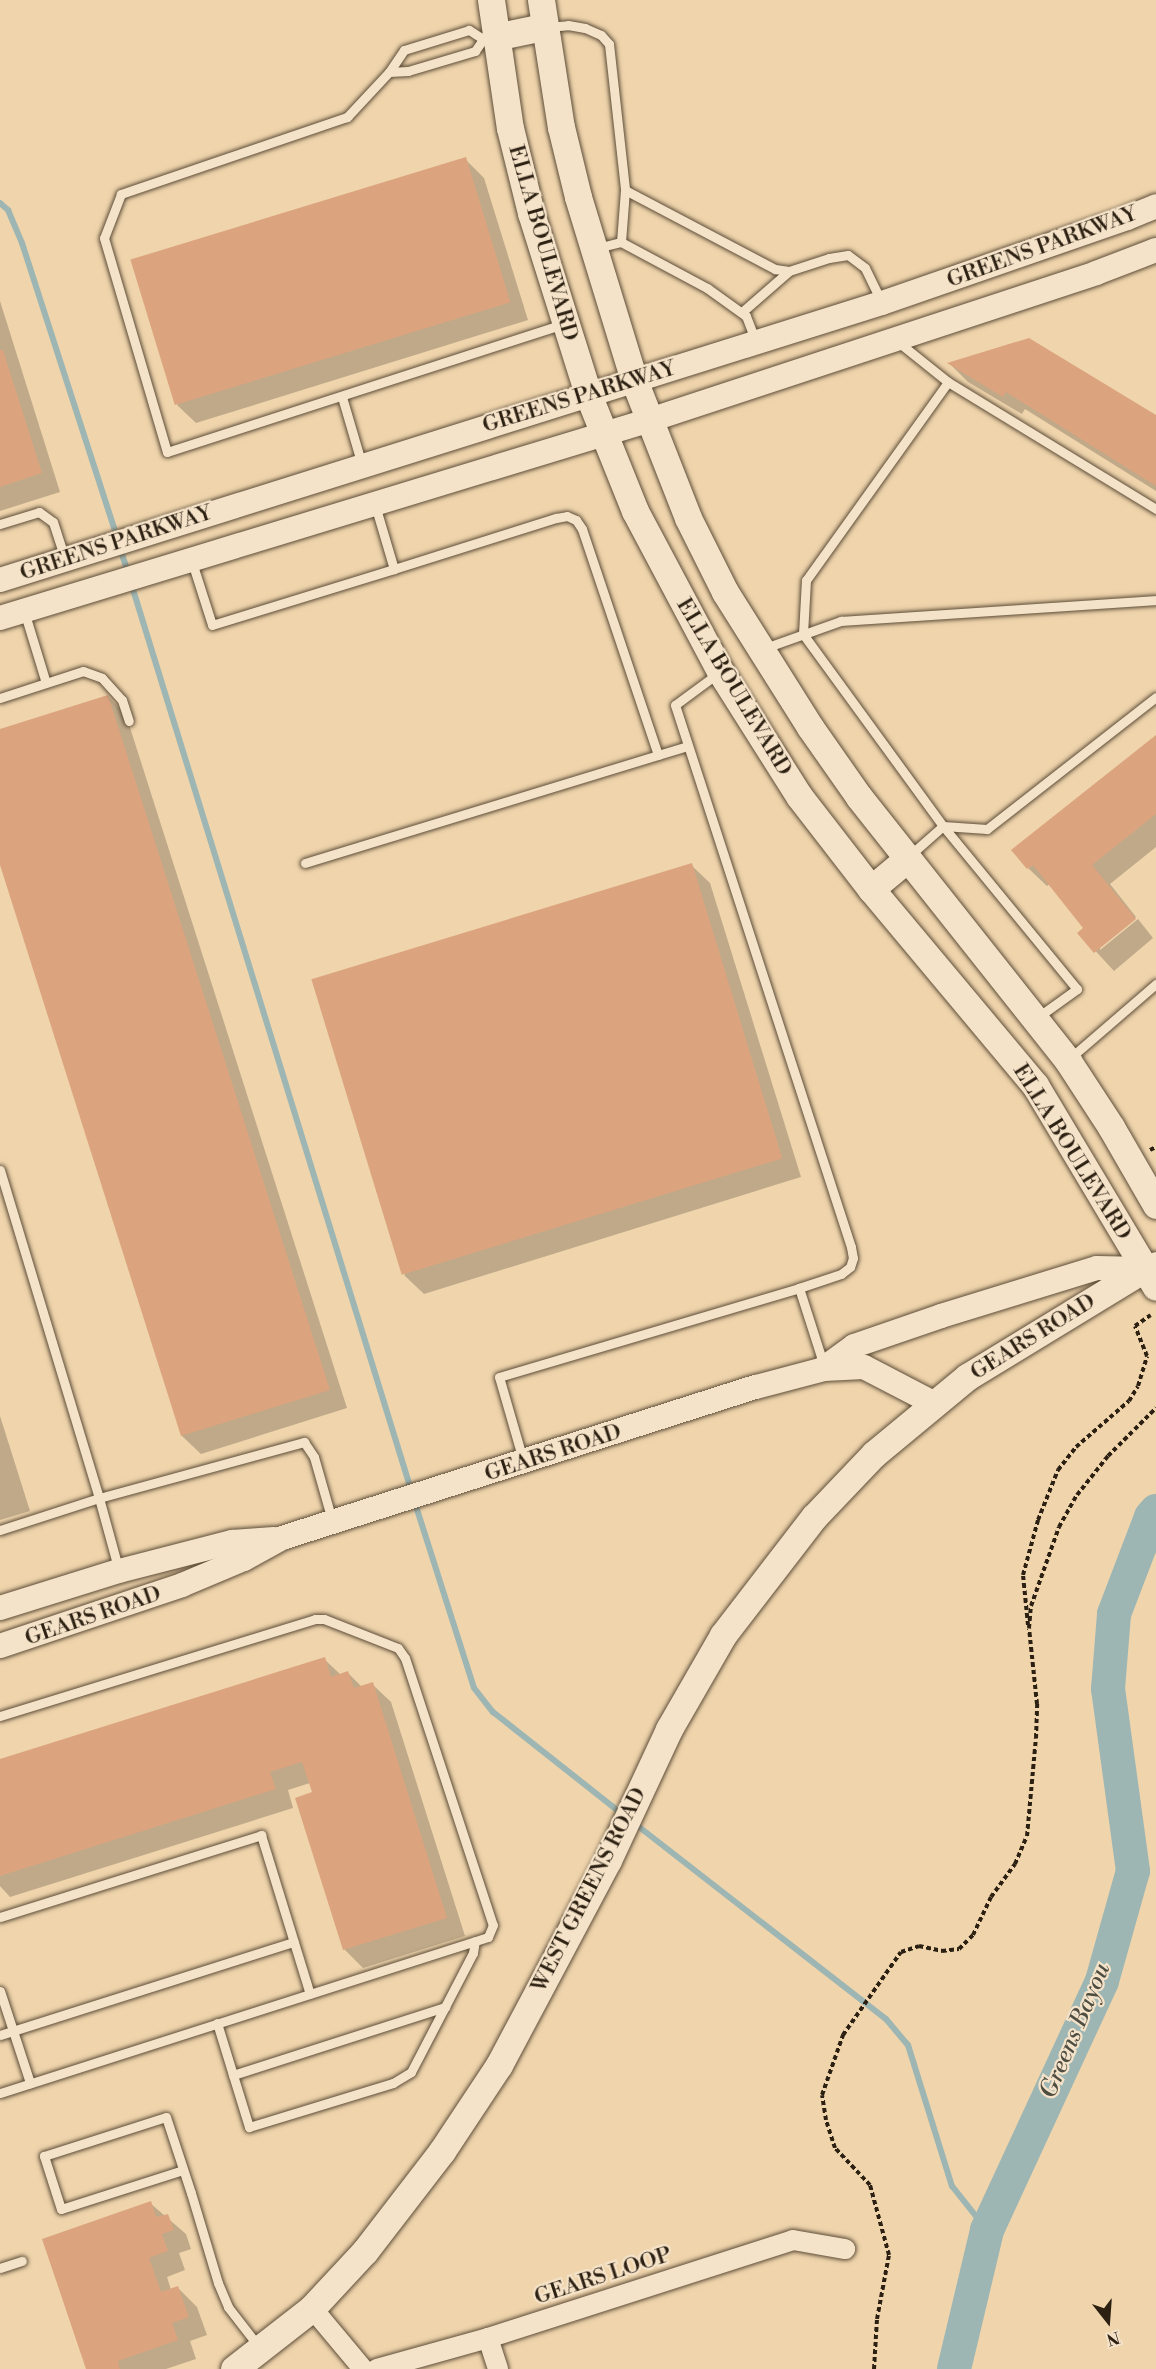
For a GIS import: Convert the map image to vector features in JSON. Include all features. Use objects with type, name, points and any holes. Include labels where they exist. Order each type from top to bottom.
[{"type":"main road","name":"ELLA BOULEVARD","points":[[491,0],[489,38],[531,213],[588,394],[602,434],[635,511],[720,671],[799,796],[871,889],[1035,1085],[1152,1273]]},
{"type":"main road","name":"ELLA BOULEVARD","points":[[541,0],[543,27],[561,127],[593,249],[634,380],[691,524],[725,592],[760,650],[853,788],[1068,1061],[1111,1127],[1156,1205]]},
{"type":"main road","points":[[489,38],[543,27]]},
{"type":"main road","points":[[720,671],[760,650]]},
{"type":"main road","points":[[871,889],[907,858]]},
{"type":"main road","points":[[1035,1085],[1068,1061]]},
{"type":"main road","name":"GEARS ROAD","points":[[935,1404],[967,1377],[1152,1273]]},
{"type":"main road","name":"WEST GREENS ROAD","points":[[234,2369],[312,2308],[365,2251],[449,2142],[499,2066],[608,1860],[669,1729],[723,1635],[814,1517],[874,1454],[935,1404]]},
{"type":"street","name":"GREENS PARKWAY","points":[[0,580],[89,554],[362,465],[882,303],[1156,206]]},
{"type":"street","name":"GREENS PARKWAY","points":[[0,618],[650,420],[1096,273],[1156,250]]},
{"type":"street","points":[[882,303],[895,339]]},
{"type":"street","points":[[362,465],[374,503]]},
{"type":"street","name":"GEARS ROAD","points":[[824,1369],[854,1346],[941,1316],[1097,1268],[1152,1273]]},
{"type":"street","name":"GEARS ROAD","points":[[0,1647],[182,1585],[244,1559],[282,1538],[756,1387],[824,1369],[845,1366],[864,1367],[935,1404]]},
{"type":"street","name":"GEARS ROAD","points":[[0,1608],[119,1570],[232,1542],[282,1538]]},
{"type":"street","name":"GEARS LOOP","points":[[377,2369],[488,2338],[793,2240],[845,2250]]},
{"type":"street","points":[[312,2308],[363,2369]]},
{"type":"street","points":[[488,2338],[498,2369]]},
{"type":"lane","points":[[543,27],[568,24],[585,28],[601,35],[609,44],[625,190],[621,242]]},
{"type":"lane","points":[[389,72],[408,71],[475,51],[489,38],[469,30],[404,50],[389,72],[347,117],[121,194],[104,238],[167,452],[565,323]]},
{"type":"lane","points":[[625,190],[776,269],[789,271]]},
{"type":"lane","points":[[593,249],[621,242],[707,288],[742,312],[756,342]]},
{"type":"lane","points":[[742,312],[789,271],[829,258],[848,255],[865,268],[882,303]]},
{"type":"lane","points":[[895,339],[948,382],[1156,509]]},
{"type":"lane","points":[[948,382],[806,580],[803,634],[943,826],[1077,989],[1036,1018]]},
{"type":"lane","points":[[342,397],[362,465]]},
{"type":"lane","points":[[374,503],[394,569]]},
{"type":"lane","points":[[0,524],[39,512],[53,522],[66,560]]},
{"type":"lane","points":[[191,559],[212,625],[567,516],[576,520],[582,529],[658,755]]},
{"type":"lane","points":[[760,650],[841,621],[1156,600]]},
{"type":"lane","points":[[24,611],[46,683]]},
{"type":"lane","points":[[524,1462],[499,1377],[841,1274],[850,1267],[853,1258],[675,705],[720,671]]},
{"type":"lane","points":[[0,698],[83,672],[102,678],[122,700],[129,721]]},
{"type":"lane","points":[[907,858],[943,826],[987,829],[1156,697]]},
{"type":"lane","points":[[305,863],[688,746]]},
{"type":"lane","points":[[1068,1061],[1156,984]]},
{"type":"lane","points":[[0,1170],[119,1570]]},
{"type":"lane","points":[[799,1288],[824,1369]]},
{"type":"lane","points":[[0,1530],[99,1498],[304,1442],[315,1457],[333,1522]]},
{"type":"lane","points":[[0,1716],[315,1619],[324,1619],[398,1648],[405,1658],[493,1924],[488,1937],[0,2093]]},
{"type":"lane","points":[[0,1917],[261,1835],[310,1994]]},
{"type":"lane","points":[[218,2023],[249,2127],[393,2083],[411,2072],[473,1953],[475,1941]]},
{"type":"lane","points":[[0,2035],[294,1942]]},
{"type":"lane","points":[[0,1991],[30,2083]]},
{"type":"lane","points":[[233,2075],[445,2007]]},
{"type":"lane","points":[[183,2170],[61,2209],[44,2157],[166,2117],[228,2307],[260,2349]]},
{"type":"lane","points":[[0,2268],[22,2261]]},
{"type":"path","points":[[1150,1150],[1156,1147]]},
{"type":"path","points":[[874,2369],[876,2319],[889,2254],[870,2185],[835,2148],[826,2120],[822,2095],[843,2035],[901,1953],[919,1946],[942,1951],[959,1949],[973,1935],[991,1897],[1015,1864],[1027,1836],[1037,1704],[1023,1575],[1038,1520],[1058,1470],[1076,1447],[1129,1401],[1138,1386],[1147,1356],[1135,1326],[1151,1315]]},
{"type":"path","points":[[1029,1628],[1031,1606],[1046,1562],[1059,1527],[1077,1495],[1108,1456],[1156,1408]]},
{"type":"building","points":[[466,157],[510,302],[175,405],[130,260]]},
{"type":"building","points":[[1029,338],[1156,415],[1156,486],[1006,392],[1003,397],[947,363]]},
{"type":"building","points":[[0,350],[3,350],[42,473],[0,487]]},
{"type":"building","points":[[108,695],[330,1390],[181,1436],[0,865],[0,729]]},
{"type":"building","points":[[1156,735],[1156,814],[1092,865],[1136,919],[1094,953],[1077,933],[1083,928],[1033,865],[1027,869],[1011,850]]},
{"type":"building","points":[[692,863],[782,1158],[402,1275],[311,979]]},
{"type":"building","points":[[325,1657],[331,1677],[348,1671],[354,1688],[373,1682],[447,1918],[343,1950],[295,1798],[312,1792],[302,1762],[270,1772],[276,1789],[0,1876],[0,1759]]},
{"type":"building","points":[[151,2201],[156,2217],[168,2214],[174,2230],[162,2234],[168,2251],[149,2258],[161,2292],[178,2286],[189,2317],[172,2323],[178,2340],[118,2361],[120,2369],[86,2369],[42,2239]]},
{"type":"waterway","points":[[0,203],[8,210],[22,243],[117,538]]},
{"type":"waterway","points":[[120,548],[128,573]]},
{"type":"waterway","points":[[131,583],[411,1490]]},
{"type":"waterway","points":[[414,1500],[474,1688],[493,1712],[621,1813]]},
{"type":"waterway","name":"Greens Bayou","points":[[954,2369],[987,2230],[1102,1981],[1133,1871],[1108,1689],[1114,1614],[1151,1517],[1156,1511]]},
{"type":"waterway","points":[[634,1823],[886,2019],[908,2045],[952,2186],[987,2230]]}]
